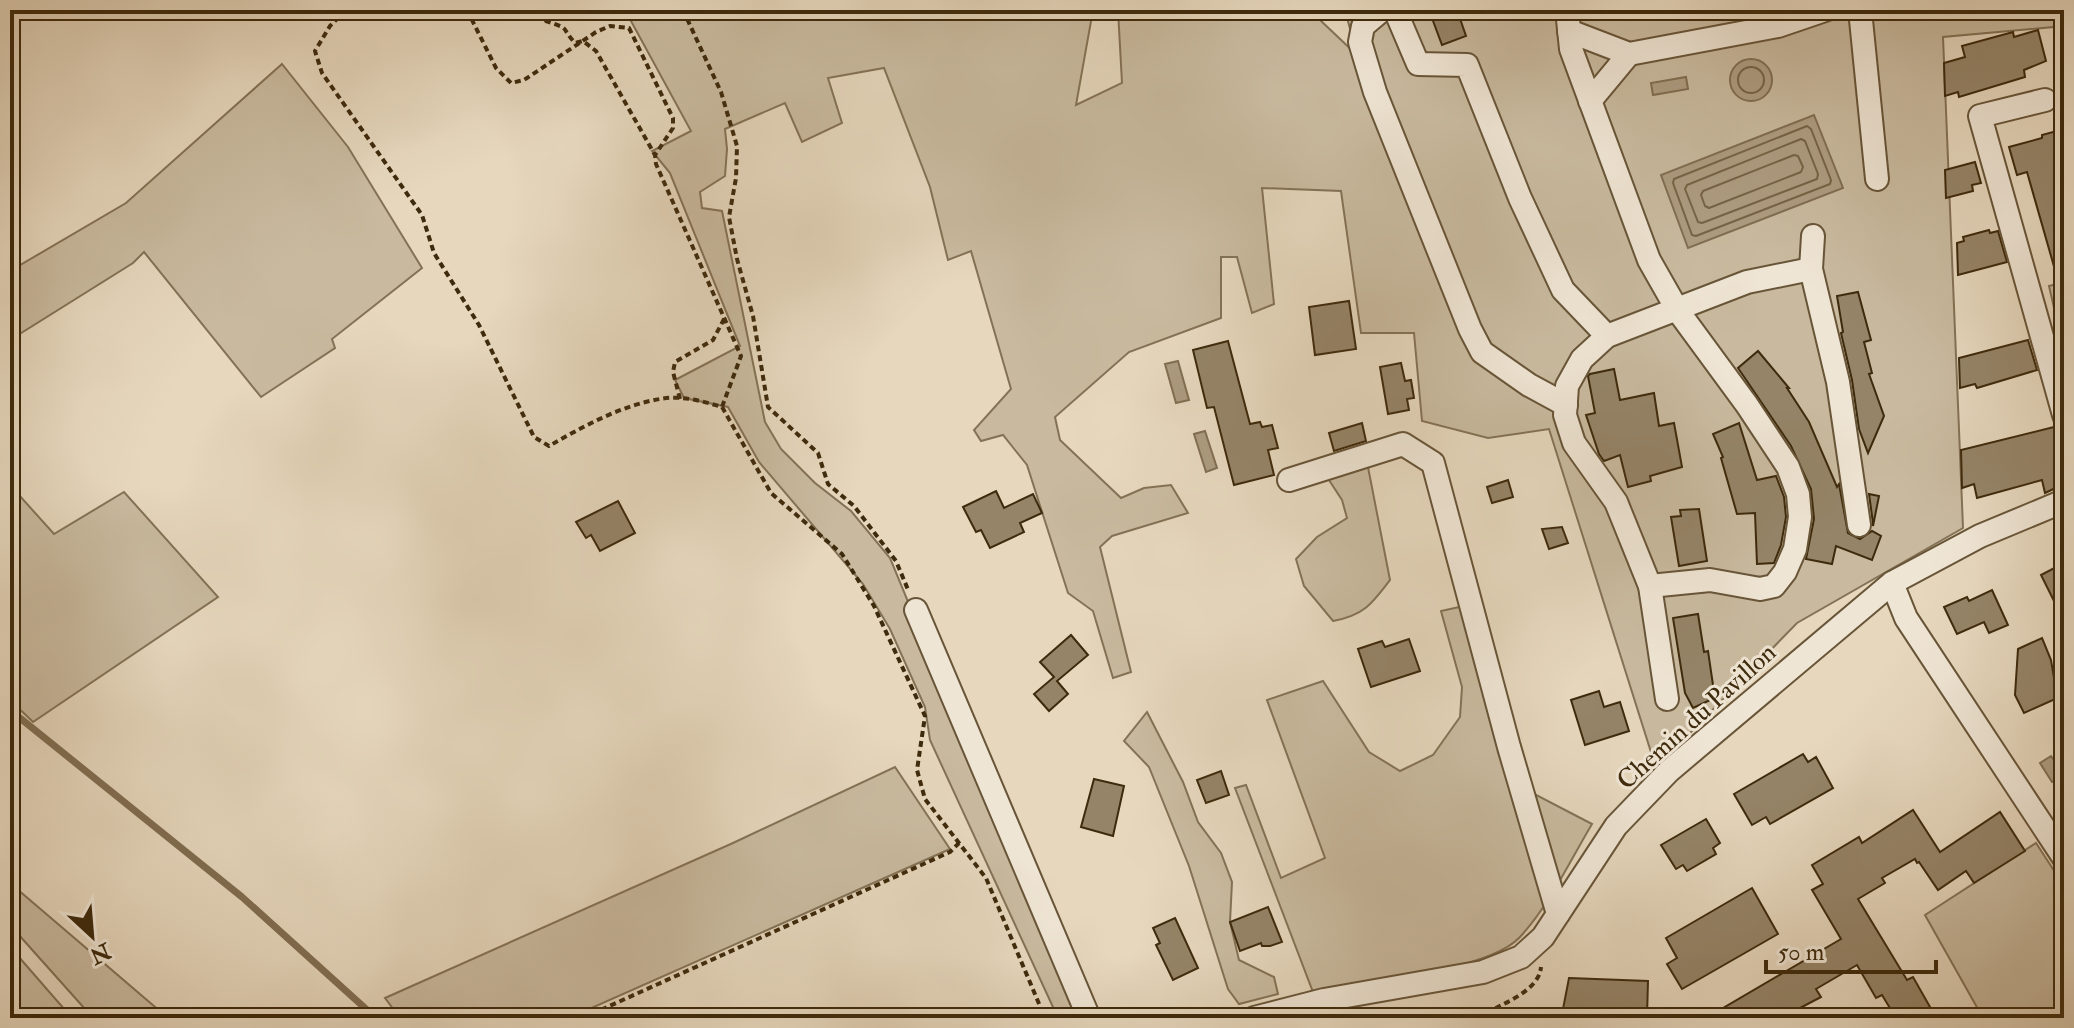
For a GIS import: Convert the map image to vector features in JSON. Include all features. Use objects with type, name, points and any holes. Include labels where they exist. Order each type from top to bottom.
[{"type":"street","points":[[1382,10],[1361,18],[1360,42],[1375,92],[1470,329],[1482,352],[1529,385],[1566,405]]},
{"type":"street","points":[[1395,10],[1418,64],[1467,65],[1520,198],[1563,290],[1607,336]]},
{"type":"street","points":[[1568,21],[1629,54],[1778,26],[1825,10]]},
{"type":"street","points":[[1860,10],[1877,179]]},
{"type":"street","points":[[1568,21],[1571,49],[1649,260],[1678,311],[1788,467],[1798,494],[1800,517],[1795,549],[1785,572],[1774,586],[1760,589],[1710,580],[1650,586]]},
{"type":"street","points":[[1590,101],[1629,54]]},
{"type":"street","points":[[2045,100],[1980,116],[2064,415]]},
{"type":"street","points":[[1813,236],[1811,269],[1838,382],[1859,525]]},
{"type":"street","points":[[1667,699],[1650,586],[1616,502],[1574,443],[1565,415],[1567,386],[1582,359],[1607,336],[1747,282],[1811,269]]},
{"type":"street","points":[[1289,480],[1403,444],[1433,463],[1500,717],[1558,914]]},
{"type":"street","name":"Chemin du Pavillon","points":[[1254,1018],[1324,1000],[1483,972],[1521,957],[1543,937],[1616,826],[1669,771],[1892,583],[1980,536],[2064,501]]},
{"type":"street","points":[[1892,583],[1906,618],[2064,858]]},
{"type":"street","points":[[916,610],[1089,1018]]},
{"type":"path","points":[[346,10],[330,26],[315,51],[322,73],[422,215],[434,253],[479,325],[534,437],[549,446],[634,405],[662,398],[694,399],[722,407],[771,493],[842,554],[874,606],[925,716],[917,770],[925,799],[986,878],[1045,1018]]},
{"type":"path","points":[[467,10],[496,68],[511,83],[524,80],[610,26],[629,28],[673,118],[673,128],[655,155]]},
{"type":"path","points":[[544,10],[546,21],[566,27],[575,43],[583,41]]},
{"type":"path","points":[[683,10],[721,92],[737,146],[736,178],[729,217],[753,316],[768,407],[818,453],[828,484],[854,506],[896,561],[916,610]]},
{"type":"path","points":[[583,41],[596,51],[655,155],[656,164],[741,356],[722,407]]},
{"type":"path","points":[[680,399],[673,372],[675,362],[713,340],[724,318]]},
{"type":"path","points":[[583,1018],[950,852],[959,843]]},
{"type":"path","points":[[1478,1018],[1522,996],[1541,974],[1543,937]]},
{"type":"shaded area","points":[[625,10],[1093,10],[1076,105],[1122,83],[1118,10],[1331,10],[1320,20],[1357,55],[1345,10],[2064,10],[2064,26],[1943,37],[1963,528],[1797,623],[1656,768],[1549,429],[1488,438],[1422,421],[1414,333],[1361,333],[1341,191],[1262,188],[1274,304],[1252,313],[1237,257],[1221,257],[1221,318],[1129,352],[1055,417],[1060,440],[1121,498],[1144,488],[1171,485],[1188,513],[1112,536],[1100,547],[1131,672],[1113,678],[1093,611],[1068,593],[1027,465],[1003,435],[981,441],[974,430],[1011,389],[971,251],[948,260],[930,187],[884,68],[828,78],[842,123],[802,142],[785,103],[725,129],[725,176],[700,192],[702,208],[722,211],[765,422],[781,449],[815,483],[851,511],[890,558],[1080,1018],[1058,1018],[930,740],[925,707],[890,629],[863,584],[759,462],[728,407],[684,398],[675,380],[740,346],[670,173],[652,151],[691,131]]},
{"type":"shaded area","points":[[282,64],[348,147],[422,268],[332,339],[335,348],[261,397],[144,252],[133,263],[10,340],[10,271],[126,203]]},
{"type":"shaded area","points":[[2064,282],[2064,320],[2057,321],[2049,286]]},
{"type":"shaded area","points":[[1367,462],[1390,580],[1366,607],[1333,621],[1304,586],[1296,559],[1317,537],[1347,518],[1342,500],[1327,477]]},
{"type":"shaded area","points":[[10,485],[54,534],[124,492],[218,597],[33,722],[10,700]]},
{"type":"shaded area","points":[[1464,606],[1513,783],[1592,824],[1540,912],[1519,938],[1503,949],[1453,967],[1313,992],[1235,788],[1246,785],[1281,878],[1325,858],[1267,700],[1323,681],[1369,752],[1400,771],[1433,755],[1460,717],[1462,687],[1441,611]]},
{"type":"shaded area","points":[[1147,712],[1183,782],[1198,822],[1221,853],[1232,882],[1230,922],[1239,960],[1274,977],[1278,994],[1239,1004],[1228,989],[1189,866],[1149,767],[1124,741]]},
{"type":"shaded area","points":[[895,767],[950,849],[569,1018],[400,1018],[385,998],[733,843]]},
{"type":"shaded area","points":[[2036,843],[2064,886],[2064,1018],[1983,1018],[1925,915]]},
{"type":"shaded area","points":[[10,883],[168,1018],[93,1018],[10,925]]},
{"type":"shaded area","points":[[18,956],[72,1018],[10,1018],[10,962]]},
{"type":"water","points":[[1751,59],[1766,65],[1772,80],[1766,95],[1751,101],[1736,95],[1730,80],[1736,65]]},
{"type":"water","points":[[1686,77],[1688,89],[1653,95],[1651,83]]},
{"type":"water","points":[[1814,115],[1843,188],[1688,248],[1661,175]]},
{"type":"water","points":[[1178,361],[1189,400],[1176,403],[1165,364]]},
{"type":"water","points":[[1205,431],[1217,468],[1206,472],[1194,434]]},
{"type":"water","points":[[2051,756],[2056,763],[2064,758],[2064,776],[2052,782],[2040,763]]},
{"type":"building","points":[[1429,10],[1457,10],[1466,36],[1442,45]]},
{"type":"building","points":[[2038,30],[2046,61],[2024,70],[2025,77],[1959,97],[1958,92],[1945,96],[1944,63],[1965,57],[1962,46],[2013,32],[2014,37]]},
{"type":"building","points":[[2064,129],[2064,283],[2059,284],[2027,172],[2017,175],[2009,147]]},
{"type":"building","points":[[1975,162],[1981,183],[1972,185],[1973,191],[1946,198],[1945,170]]},
{"type":"building","points":[[1989,230],[1990,233],[1998,231],[2007,262],[1958,275],[1957,243],[1964,241],[1963,237]]},
{"type":"building","points":[[1858,292],[1871,340],[1864,342],[1872,373],[1869,374],[1884,416],[1868,453],[1859,429],[1837,296]]},
{"type":"building","points":[[1349,301],[1356,349],[1315,355],[1309,307]]},
{"type":"building","points":[[2028,340],[2037,370],[1977,388],[1975,384],[1960,388],[1959,358]]},
{"type":"building","points":[[1228,341],[1250,424],[1260,422],[1262,427],[1272,425],[1278,448],[1268,450],[1274,475],[1234,485],[1214,407],[1207,408],[1193,350]]},
{"type":"building","points":[[1758,351],[1789,388],[1809,422],[1837,487],[1839,484],[1848,533],[1860,539],[1872,531],[1881,536],[1872,560],[1836,546],[1832,564],[1806,559],[1814,519],[1811,489],[1791,446],[1738,368]]},
{"type":"building","points":[[1401,363],[1405,381],[1411,380],[1414,398],[1407,399],[1409,410],[1388,414],[1380,367]]},
{"type":"building","points":[[1614,369],[1620,400],[1654,393],[1659,426],[1674,423],[1682,467],[1650,476],[1651,481],[1628,487],[1620,455],[1604,461],[1599,454],[1586,415],[1595,413],[1588,376]]},
{"type":"building","points":[[1362,423],[1366,441],[1334,451],[1329,433]]},
{"type":"building","points":[[1739,423],[1757,480],[1776,476],[1784,497],[1786,517],[1774,563],[1757,564],[1755,513],[1737,514],[1723,457],[1713,434]]},
{"type":"building","points":[[2054,427],[2064,466],[2064,484],[2045,493],[2042,480],[1977,498],[1974,484],[1962,488],[1961,450]]},
{"type":"building","points":[[1508,480],[1513,497],[1492,503],[1487,487]]},
{"type":"building","points":[[996,491],[1004,508],[1033,494],[1042,513],[1020,523],[1024,532],[990,548],[981,530],[976,532],[963,507]]},
{"type":"building","points":[[1869,494],[1879,496],[1873,526],[1873,523]]},
{"type":"building","points":[[618,501],[635,533],[600,551],[591,535],[586,538],[576,522]]},
{"type":"building","points":[[1699,509],[1707,561],[1679,566],[1671,517],[1681,516],[1680,510]]},
{"type":"building","points":[[1562,527],[1568,543],[1549,549],[1542,529]]},
{"type":"building","points":[[2064,563],[2064,621],[2041,575]]},
{"type":"building","points":[[1992,590],[2008,625],[1989,633],[1984,622],[1957,634],[1944,607],[1967,597],[1969,601]]},
{"type":"building","points":[[1698,614],[1704,652],[1708,651],[1713,685],[1719,696],[1693,708],[1685,693],[1673,618]]},
{"type":"building","points":[[1071,635],[1088,655],[1057,681],[1068,694],[1049,711],[1034,694],[1054,677],[1040,662]]},
{"type":"building","points":[[2042,638],[2062,696],[2024,713],[2015,695],[2018,649]]},
{"type":"building","points":[[1409,639],[1420,671],[1371,687],[1358,649],[1382,641],[1385,647]]},
{"type":"building","points":[[1599,691],[1604,707],[1620,702],[1629,731],[1585,745],[1571,700]]},
{"type":"building","points":[[1803,754],[1808,762],[1816,757],[1833,788],[1770,824],[1766,817],[1752,825],[1734,794]]},
{"type":"building","points":[[1221,771],[1229,795],[1206,803],[1197,780]]},
{"type":"building","points":[[1094,779],[1124,786],[1113,836],[1081,827]]},
{"type":"building","points":[[1913,810],[1940,852],[2000,812],[2025,851],[1974,883],[1966,871],[1938,890],[1915,859],[1882,878],[1885,883],[1858,899],[1907,980],[1913,977],[1930,1007],[1911,1018],[1896,1018],[1882,995],[1876,998],[1857,965],[1816,989],[1821,997],[1781,1018],[1706,1018],[1841,939],[1812,890],[1823,884],[1812,865],[1859,837],[1862,843]]},
{"type":"building","points":[[1706,819],[1720,843],[1713,848],[1716,854],[1687,871],[1683,865],[1676,869],[1661,845]]},
{"type":"building","points":[[1752,888],[1778,934],[1682,989],[1667,964],[1677,958],[1666,938]]},
{"type":"building","points":[[1268,907],[1282,942],[1270,946],[1262,946],[1261,943],[1240,951],[1230,922]]},
{"type":"building","points":[[1175,918],[1198,968],[1173,980],[1156,945],[1160,943],[1153,928]]},
{"type":"building","points":[[1569,978],[1648,981],[1647,1017],[1577,1015],[1577,1010],[1563,1009]]},
{"type":"waterway","points":[[10,710],[242,897],[376,1018]]}]
